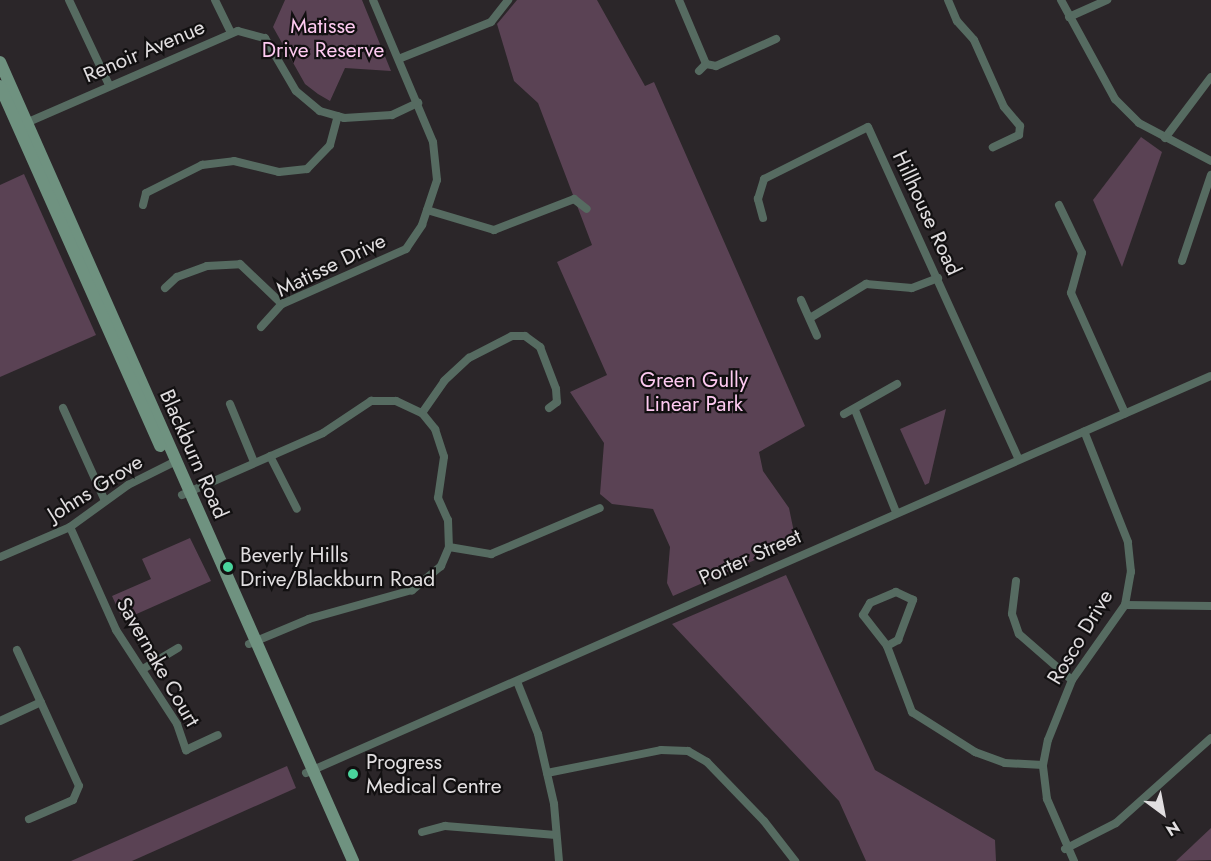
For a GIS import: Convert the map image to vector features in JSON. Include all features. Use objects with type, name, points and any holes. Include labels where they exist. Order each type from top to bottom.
[{"type":"main road","name":"Blackburn Road","points":[[0,62],[172,463]]},
{"type":"main road","name":"Blackburn Road","points":[[0,86],[186,493],[309,772],[344,861]]},
{"type":"main road","name":"Blackburn Road","points":[[309,772],[353,861]]},
{"type":"street","points":[[69,0],[109,85]]},
{"type":"street","points":[[215,0],[231,33]]},
{"type":"street","name":"Matisse Drive","points":[[261,327],[282,304],[406,249],[427,210],[437,180],[433,142],[401,58],[373,0]]},
{"type":"street","points":[[401,58],[491,22],[508,0]]},
{"type":"street","points":[[679,0],[703,68],[716,66],[776,39]]},
{"type":"street","points":[[948,0],[957,21],[974,40],[1004,107],[1020,126],[1019,135],[993,147]]},
{"type":"street","points":[[1061,0],[1115,99],[1165,138],[1211,161]]},
{"type":"street","points":[[1069,17],[1107,0]]},
{"type":"street","name":"Renoir Avenue","points":[[26,123],[231,33],[254,32],[265,38],[296,91],[320,111],[338,116],[392,115],[418,103]]},
{"type":"street","points":[[1165,138],[1211,77]]},
{"type":"street","points":[[143,205],[146,193],[202,165],[234,161],[279,172],[306,169],[330,145],[338,116]]},
{"type":"street","name":"Hillhouse Road","points":[[763,218],[758,199],[764,178],[868,128],[1018,458]]},
{"type":"street","points":[[1182,261],[1211,175]]},
{"type":"street","points":[[427,210],[494,230],[574,199],[587,209]]},
{"type":"street","points":[[1059,205],[1082,253],[1071,292],[1125,413]]},
{"type":"street","points":[[165,288],[177,277],[207,266],[240,264],[282,304]]},
{"type":"street","points":[[810,318],[866,284],[912,288],[938,278]]},
{"type":"street","points":[[801,300],[818,336]]},
{"type":"street","points":[[422,413],[469,358],[512,336],[525,336],[540,347],[556,396],[549,408]]},
{"type":"street","name":"Porter Street","points":[[309,772],[518,684],[532,672],[1211,375]]},
{"type":"street","points":[[844,414],[855,410],[897,384]]},
{"type":"street","points":[[186,493],[323,433],[371,401],[396,401],[422,413],[435,429],[444,457],[438,498],[448,520],[449,547],[441,566],[412,590],[309,619],[252,643]]},
{"type":"street","points":[[230,404],[254,462]]},
{"type":"street","points":[[63,408],[105,501]]},
{"type":"street","points":[[855,410],[896,512]]},
{"type":"street","name":"Rosco Drive","points":[[1074,861],[1065,849],[1047,799],[1043,765],[1072,680],[1125,605],[1128,542],[1084,431]]},
{"type":"street","points":[[270,456],[297,509]]},
{"type":"street","name":"Johns Grove","points":[[0,557],[70,527],[105,501],[172,463]]},
{"type":"street","points":[[449,547],[491,554],[600,507]]},
{"type":"street","name":"Savernake Court","points":[[70,527],[116,630],[143,669],[186,750],[218,735]]},
{"type":"street","points":[[1016,581],[1012,614],[1019,634],[1072,680]]},
{"type":"street","points":[[887,646],[898,640],[913,600],[896,592],[870,603],[863,615],[887,646],[912,712],[975,752],[1005,763],[1043,765]]},
{"type":"street","points":[[1125,605],[1211,606]]},
{"type":"street","points":[[143,669],[178,648]]},
{"type":"street","points":[[17,650],[79,786],[73,800],[29,819]]},
{"type":"street","points":[[518,684],[547,773],[559,861]]},
{"type":"street","points":[[0,721],[40,702]]},
{"type":"street","points":[[1065,849],[1116,823],[1211,738]]},
{"type":"street","points":[[547,773],[661,750],[688,751],[707,762],[764,821],[795,861]]},
{"type":"street","points":[[422,832],[445,826],[556,835]]},
{"type":"green space","name":"Matisse Drive Reserve","points":[[285,0],[362,0],[391,71],[345,68],[330,101],[318,94],[305,84],[273,27]]},
{"type":"green space","name":"Green Gully Linear Park","points":[[517,0],[597,0],[645,86],[654,82],[805,426],[759,452],[763,471],[789,508],[796,542],[673,596],[667,583],[670,547],[653,509],[612,504],[600,494],[604,443],[570,392],[607,375],[557,262],[592,245],[538,103],[514,81],[497,24]]},
{"type":"green space","points":[[1141,137],[1162,152],[1122,267],[1093,200]]},
{"type":"green space","points":[[24,174],[96,335],[0,377],[0,185]]},
{"type":"green space","points":[[946,409],[929,483],[925,485],[900,429]]},
{"type":"green space","points":[[190,538],[211,581],[123,620],[112,596],[151,579],[142,559]]},
{"type":"green space","points":[[786,575],[875,770],[995,840],[996,861],[866,861],[839,801],[672,624]]},
{"type":"green space","points":[[287,766],[296,788],[132,861],[71,861]]},
{"type":"green space","points":[[1211,828],[1211,860],[1176,861]]},
{"type":"place","name":"Beverly Hills Drive/Blackburn Road","points":[[228,567]]},
{"type":"place","name":"Progress Medical Centre","points":[[353,774]]}]
